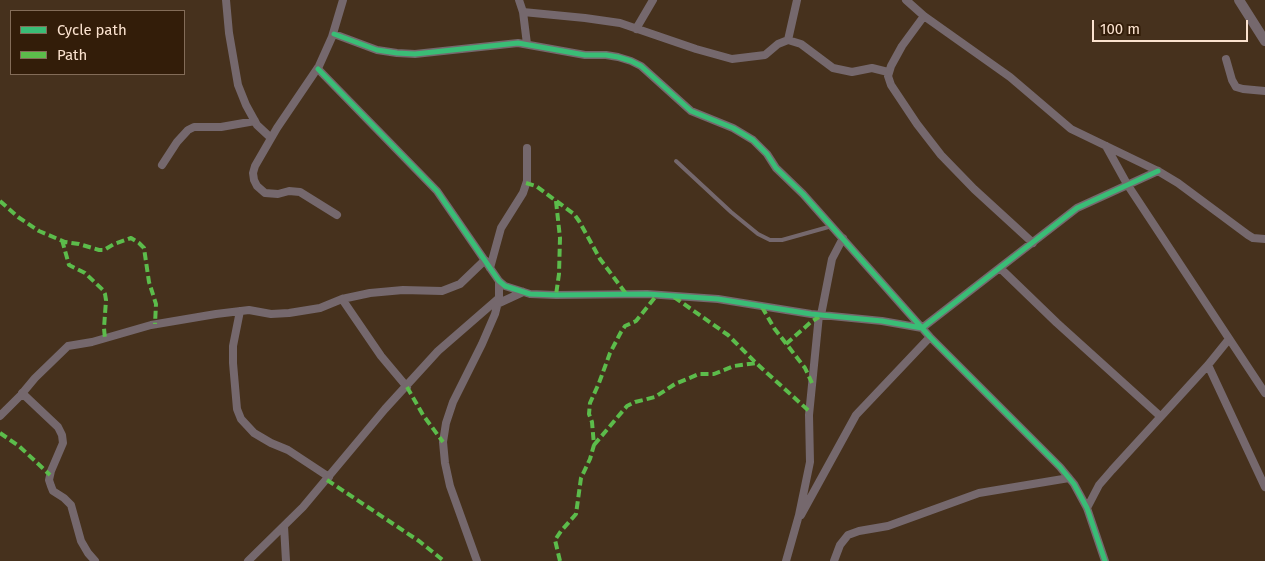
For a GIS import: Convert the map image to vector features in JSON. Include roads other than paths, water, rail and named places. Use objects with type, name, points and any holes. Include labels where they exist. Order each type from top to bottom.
[{"type":"street","points":[[226,0],[238,85],[255,121],[271,138]]},
{"type":"street","points":[[337,216],[300,192],[265,193],[257,186],[253,173],[271,138],[318,69],[334,34],[344,0]]},
{"type":"street","points":[[519,0],[523,12],[526,44]]},
{"type":"street","points":[[636,28],[653,0]]},
{"type":"street","points":[[788,40],[797,0]]},
{"type":"street","points":[[906,0],[924,16],[1010,77],[1071,130],[1158,171],[1178,183],[1248,235],[1253,238],[1265,239]]},
{"type":"street","points":[[1238,0],[1265,41]]},
{"type":"street","points":[[523,12],[620,23],[732,59],[765,55],[778,44],[788,40],[801,44],[833,68],[852,72],[872,68],[888,72]]},
{"type":"street","points":[[924,16],[902,46],[888,72],[891,85],[917,124],[941,155],[974,189],[1033,242]]},
{"type":"street","points":[[334,34],[377,50],[406,54],[494,45],[526,44],[585,55],[606,55],[631,61],[641,66],[691,111],[733,128],[753,140],[767,154],[776,168],[803,194],[930,337],[1069,478],[1082,496],[1105,561]]},
{"type":"street","points":[[1226,59],[1236,87],[1265,91]]},
{"type":"street","points":[[318,69],[437,191],[499,281],[505,286],[523,292],[556,295],[647,294],[711,299],[922,328],[1077,208],[1158,171]]},
{"type":"street","points":[[162,165],[177,142],[188,130],[194,127],[221,127],[255,121]]},
{"type":"street","points":[[1106,146],[1127,184],[1265,393]]},
{"type":"street","points":[[490,268],[501,228],[523,193],[527,180],[528,148]]},
{"type":"street","points":[[786,561],[810,462],[809,411],[820,315],[832,258],[842,238]]},
{"type":"street","points":[[0,416],[68,346],[152,325],[240,311],[249,310],[272,314],[289,313],[320,308],[342,299],[370,293],[403,290],[442,291],[460,284],[485,260]]},
{"type":"street","points":[[1000,268],[1057,323],[1160,416]]},
{"type":"street","points":[[477,561],[450,486],[443,442],[446,423],[453,402],[482,344],[498,301],[499,281]]},
{"type":"street","points":[[248,561],[303,507],[385,409],[438,351],[498,301],[523,292]]},
{"type":"street","points":[[342,299],[381,356],[407,387]]},
{"type":"street","points":[[240,311],[234,338],[233,363],[237,409],[241,419],[254,433],[288,450],[329,477]]},
{"type":"street","points":[[796,523],[813,496],[824,471],[856,415],[930,337]]},
{"type":"street","points":[[1087,508],[1104,479],[1208,365],[1229,339]]},
{"type":"street","points":[[1208,365],[1265,487]]},
{"type":"street","points":[[22,393],[62,434],[63,443],[51,471],[50,486],[53,491],[71,505],[81,541],[95,561]]},
{"type":"street","points":[[834,561],[840,545],[848,535],[859,531],[888,526],[979,493],[1069,478]]},
{"type":"street","points":[[284,526],[286,561]]},
{"type":"lane","points":[[676,161],[731,212],[758,234],[770,240],[782,240],[832,226]]}]
